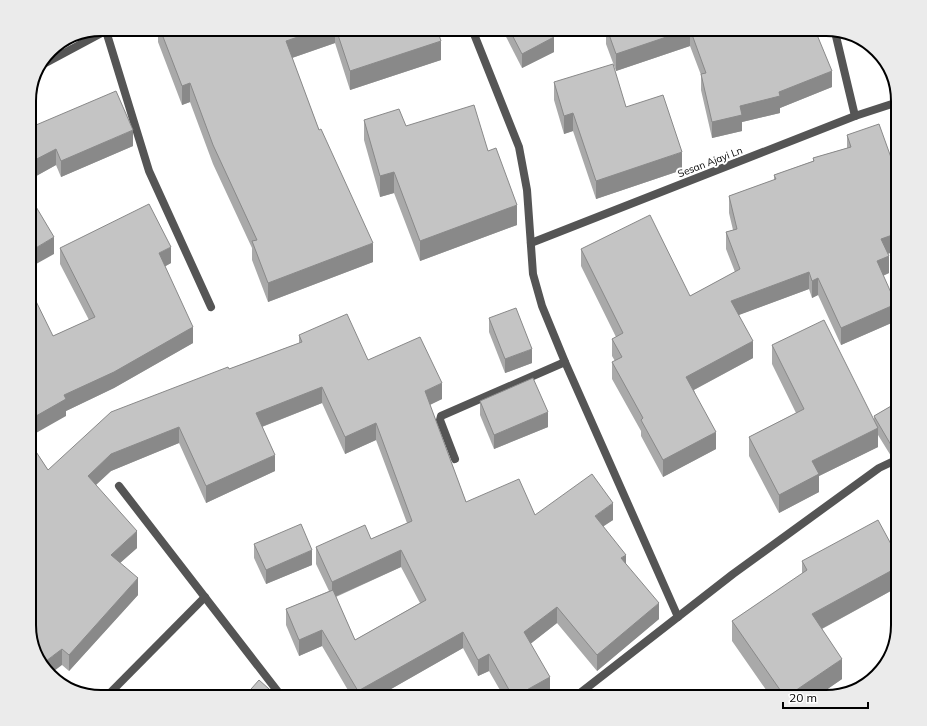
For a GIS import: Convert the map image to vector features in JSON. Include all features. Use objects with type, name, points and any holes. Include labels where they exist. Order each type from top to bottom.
[{"type":"street","points":[[109,36],[149,171],[211,307]]},
{"type":"street","points":[[475,36],[519,147],[528,190],[533,274],[542,306],[564,362],[678,617]]},
{"type":"street","points":[[52,59],[95,37]]},
{"type":"street","points":[[836,37],[855,116]]},
{"type":"street","name":"Sesan Ajayi Ln","points":[[531,243],[855,116],[891,104]]},
{"type":"street","points":[[455,458],[440,420],[441,416],[564,362]]},
{"type":"street","points":[[584,690],[733,574],[841,495],[880,468],[891,462]]},
{"type":"street","points":[[119,486],[277,690]]},
{"type":"street","points":[[113,690],[205,598]]},
{"type":"building","points":[[163,36],[301,36],[286,41],[319,130],[321,129],[373,243],[268,283],[252,241],[257,240],[213,145],[190,83],[182,86]]},
{"type":"building","points":[[338,36],[439,36],[441,41],[350,71]]},
{"type":"building","points":[[513,36],[554,37],[522,54]]},
{"type":"building","points":[[610,36],[669,36],[616,54]]},
{"type":"building","points":[[693,36],[817,36],[832,71],[779,92],[780,96],[740,106],[742,115],[712,122],[701,74],[706,73]]},
{"type":"building","points":[[613,64],[626,107],[663,95],[682,152],[596,181],[573,113],[564,116],[554,82]]},
{"type":"building","points":[[116,91],[133,130],[61,161],[56,149],[36,159],[36,125]]},
{"type":"building","points":[[474,105],[488,151],[496,148],[517,205],[420,241],[394,172],[380,176],[364,120],[399,109],[406,126]]},
{"type":"building","points":[[879,124],[891,157],[891,235],[881,239],[889,256],[877,261],[891,293],[891,306],[841,328],[818,278],[812,281],[809,272],[731,301],[753,341],[686,377],[716,432],[663,460],[641,420],[643,418],[612,362],[622,357],[612,339],[623,333],[581,249],[650,215],[690,296],[740,269],[726,232],[737,229],[729,196],[776,179],[774,175],[814,161],[813,158],[851,147],[847,135]]},
{"type":"building","points":[[149,204],[171,247],[159,253],[193,327],[114,372],[64,395],[66,399],[36,416],[36,301],[53,336],[95,317],[60,248]]},
{"type":"building","points":[[36,207],[54,237],[36,248]]},
{"type":"building","points":[[516,308],[532,349],[505,359],[489,318]]},
{"type":"building","points":[[347,314],[368,360],[420,337],[442,383],[425,391],[466,502],[519,479],[535,515],[592,474],[613,503],[595,516],[626,555],[621,558],[659,603],[597,655],[557,607],[524,632],[550,677],[527,690],[509,690],[489,654],[478,660],[463,632],[357,690],[322,630],[299,640],[286,609],[333,590],[355,640],[426,600],[401,550],[332,582],[316,547],[365,525],[371,539],[412,521],[376,423],[345,437],[322,387],[256,413],[275,455],[206,486],[179,427],[111,454],[88,476],[137,531],[111,555],[138,578],[69,655],[62,649],[47,660],[38,642],[36,629],[36,452],[48,470],[111,412],[228,367],[229,369],[302,342],[299,335]]},
{"type":"building","points":[[824,320],[878,428],[812,461],[819,474],[779,495],[749,437],[804,409],[772,345]]},
{"type":"building","points":[[533,378],[548,412],[494,435],[480,401]]},
{"type":"building","points":[[891,406],[891,445],[874,416]]},
{"type":"building","points":[[878,520],[891,544],[891,571],[812,614],[842,659],[796,690],[780,690],[732,621],[807,570],[802,561]]},
{"type":"building","points":[[301,524],[312,550],[266,570],[254,544]]},
{"type":"building","points":[[259,680],[270,690],[250,690]]}]
